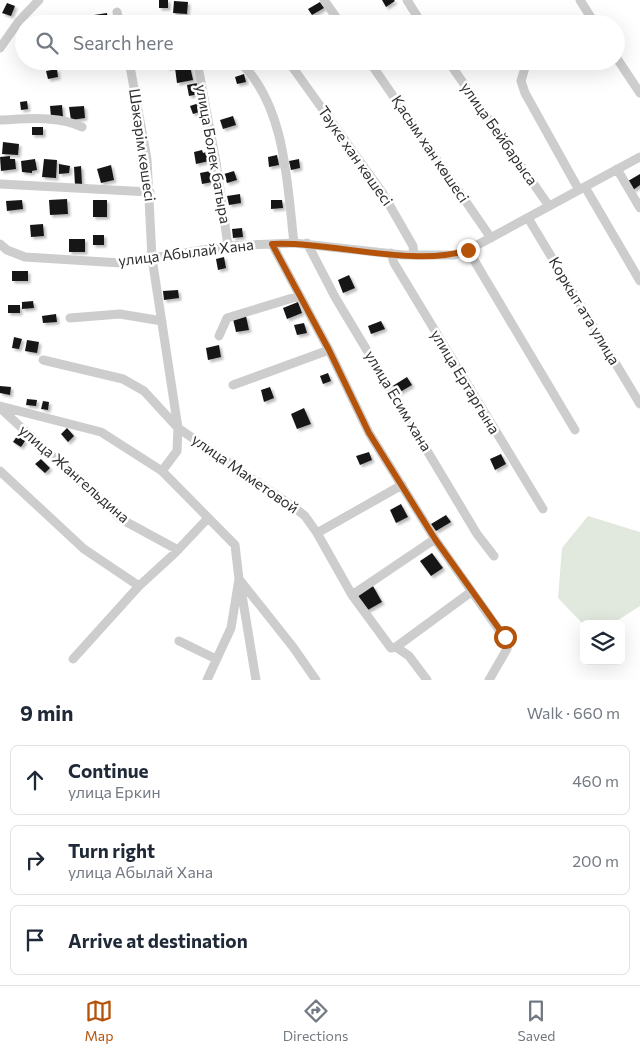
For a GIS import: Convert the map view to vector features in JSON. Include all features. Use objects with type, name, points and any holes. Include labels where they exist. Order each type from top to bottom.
[{"type":"street","points":[[25,15],[39,0]]},
{"type":"street","points":[[324,0],[335,15]]},
{"type":"street","points":[[407,0],[416,15]]},
{"type":"street","points":[[580,0],[589,15]]},
{"type":"street","points":[[0,48],[15,27]]},
{"type":"street","name":"Шәкәрім көшесі","points":[[131,70],[147,159],[152,258]]},
{"type":"street","name":"улица Болек батыра","points":[[199,70],[216,162],[228,246]]},
{"type":"street","points":[[248,70],[256,78],[272,112],[287,190],[294,243]]},
{"type":"street","name":"Тәуке хан көшесі","points":[[294,70],[382,192],[413,246],[414,255]]},
{"type":"street","name":"Қасым хан көшесі","points":[[375,70],[491,238]]},
{"type":"street","name":"улица Бейбарыса","points":[[454,70],[549,206]]},
{"type":"street","points":[[524,70],[521,81],[525,92],[582,189],[640,280]]},
{"type":"street","points":[[625,70],[640,93]]},
{"type":"street","points":[[0,120],[33,119],[75,124],[82,127]]},
{"type":"street","name":"улица Абылай Хана","points":[[2,249],[25,257],[111,262],[133,262],[228,246],[294,243],[391,254],[454,255],[491,238],[640,157]]},
{"type":"street","points":[[617,169],[640,208]]},
{"type":"street","points":[[0,184],[150,192]]},
{"type":"street","name":"Коркыт ата улица","points":[[528,218],[640,404]]},
{"type":"street","name":"улица Есим хана","points":[[307,243],[364,346],[477,534],[494,556]]},
{"type":"street","points":[[272,244],[329,350],[369,433],[435,539],[508,643],[508,649],[489,680]]},
{"type":"street","points":[[468,250],[575,430]]},
{"type":"street","name":"улица Ертаргына","points":[[391,254],[394,263],[423,312],[543,508]]},
{"type":"street","name":"улица Маметовой","points":[[152,258],[178,428],[306,516],[352,595],[391,648],[396,647]]},
{"type":"street","points":[[219,336],[227,318],[299,296]]},
{"type":"street","points":[[70,318],[120,314],[162,321]]},
{"type":"street","points":[[233,385],[329,350]]},
{"type":"street","points":[[43,360],[123,378],[144,391],[178,428],[177,451],[162,471]]},
{"type":"street","points":[[0,407],[101,432],[162,471],[235,545],[256,680]]},
{"type":"street","name":"улица Жангельдина","points":[[0,407],[121,520],[178,550]]},
{"type":"street","points":[[0,470],[84,549],[139,586]]},
{"type":"street","points":[[317,533],[402,486]]},
{"type":"street","points":[[73,659],[139,586],[178,550],[208,518]]},
{"type":"street","points":[[352,595],[435,539]]},
{"type":"street","points":[[207,680],[235,616],[240,579]]},
{"type":"street","points":[[240,579],[310,676],[316,680]]},
{"type":"street","points":[[427,680],[409,656],[396,647],[471,592]]},
{"type":"street","points":[[179,641],[216,659]]},
{"type":"shaded area","points":[[588,516],[640,532],[640,606],[618,620],[580,621],[558,598],[562,548]]},
{"type":"building","points":[[159,0],[168,0],[168,8],[159,8]]},
{"type":"building","points":[[382,0],[394,0],[395,1],[386,7]]},
{"type":"building","points":[[174,1],[188,2],[187,14],[173,13]]},
{"type":"building","points":[[320,2],[324,8],[312,15],[308,9]]},
{"type":"building","points":[[7,3],[15,6],[11,16],[2,13]]},
{"type":"building","points":[[57,70],[58,77],[48,79],[46,71]]},
{"type":"building","points":[[175,70],[191,70],[193,80],[177,83]]},
{"type":"building","points":[[244,74],[246,82],[237,84],[235,77]]},
{"type":"building","points":[[197,83],[199,94],[189,96],[187,85]]},
{"type":"building","points":[[27,101],[28,109],[21,110],[20,102]]},
{"type":"building","points":[[199,103],[202,111],[193,114],[190,106]]},
{"type":"building","points":[[62,105],[63,117],[51,117],[50,106]]},
{"type":"building","points":[[84,106],[85,118],[71,120],[69,107]]},
{"type":"building","points":[[233,116],[236,125],[223,129],[220,120]]},
{"type":"building","points":[[32,127],[43,127],[43,135],[32,135]]},
{"type":"building","points":[[3,142],[19,144],[18,155],[2,154]]},
{"type":"building","points":[[202,150],[203,153],[207,152],[209,161],[196,164],[194,152]]},
{"type":"building","points":[[277,155],[279,165],[269,167],[268,157]]},
{"type":"building","points":[[10,156],[10,159],[15,159],[16,169],[1,171],[0,157]]},
{"type":"building","points":[[35,159],[37,170],[32,171],[32,173],[22,172],[21,161]]},
{"type":"building","points":[[44,159],[57,160],[56,178],[42,177]]},
{"type":"building","points":[[299,159],[300,168],[291,170],[289,161]]},
{"type":"building","points":[[59,164],[70,166],[69,173],[59,174]]},
{"type":"building","points":[[111,165],[114,180],[101,183],[97,169]]},
{"type":"building","points":[[81,166],[82,184],[75,185],[74,167]]},
{"type":"building","points":[[210,171],[212,182],[202,184],[200,173]]},
{"type":"building","points":[[234,171],[237,180],[227,183],[224,174]]},
{"type":"building","points":[[640,174],[640,185],[633,190],[628,181]]},
{"type":"building","points":[[240,194],[241,203],[229,205],[227,196]]},
{"type":"building","points":[[67,199],[68,214],[50,215],[49,200]]},
{"type":"building","points":[[22,200],[23,209],[7,211],[6,201]]},
{"type":"building","points":[[93,200],[107,200],[107,217],[93,217]]},
{"type":"building","points":[[271,200],[282,200],[283,208],[271,209]]},
{"type":"building","points":[[43,224],[44,236],[31,237],[30,225]]},
{"type":"building","points":[[242,228],[243,237],[233,238],[232,229]]},
{"type":"building","points":[[93,235],[104,235],[104,245],[93,245]]},
{"type":"building","points":[[69,239],[85,239],[85,252],[69,252]]},
{"type":"building","points":[[224,257],[226,268],[218,270],[216,259]]},
{"type":"building","points":[[12,271],[28,271],[28,281],[12,281]]},
{"type":"building","points":[[349,275],[355,288],[343,293],[338,280]]},
{"type":"building","points":[[178,290],[179,298],[164,300],[163,291]]},
{"type":"building","points":[[33,301],[34,308],[22,309],[22,302]]},
{"type":"building","points":[[298,302],[302,313],[287,319],[283,308]]},
{"type":"building","points":[[8,305],[20,305],[20,313],[8,313]]},
{"type":"building","points":[[56,314],[57,322],[43,323],[42,316]]},
{"type":"building","points":[[246,316],[249,330],[236,332],[233,319]]},
{"type":"building","points":[[381,321],[385,329],[371,334],[368,326]]},
{"type":"building","points":[[304,323],[307,333],[297,335],[294,325]]},
{"type":"building","points":[[14,337],[22,339],[19,349],[12,348]]},
{"type":"building","points":[[27,340],[39,342],[37,353],[25,351]]},
{"type":"building","points":[[219,345],[221,357],[208,360],[206,348]]},
{"type":"building","points":[[328,373],[331,381],[323,384],[320,376]]},
{"type":"building","points":[[407,377],[412,385],[395,395],[391,387]]},
{"type":"building","points":[[0,386],[11,387],[10,395],[0,393]]},
{"type":"building","points":[[270,387],[274,398],[264,402],[261,390]]},
{"type":"building","points":[[27,399],[37,400],[36,406],[26,405]]},
{"type":"building","points":[[43,401],[49,402],[48,410],[41,409]]},
{"type":"building","points":[[304,408],[311,424],[297,429],[291,414]]},
{"type":"building","points":[[67,428],[74,436],[68,442],[61,434]]},
{"type":"building","points":[[17,436],[25,441],[21,447],[13,442]]},
{"type":"building","points":[[369,452],[372,460],[360,465],[356,456]]},
{"type":"building","points":[[501,454],[506,464],[495,470],[490,459]]},
{"type":"building","points":[[41,459],[50,468],[45,473],[35,464]]},
{"type":"building","points":[[401,504],[408,517],[396,523],[390,510]]},
{"type":"building","points":[[446,515],[451,522],[436,531],[431,524]]},
{"type":"building","points":[[432,553],[443,568],[431,576],[420,561]]},
{"type":"building","points":[[373,586],[382,602],[366,611],[357,594]]},
{"type":"route","points":[[468,250],[454,255],[403,255],[311,243],[272,244],[329,350],[369,433],[435,539],[471,592],[505,637]]}]
